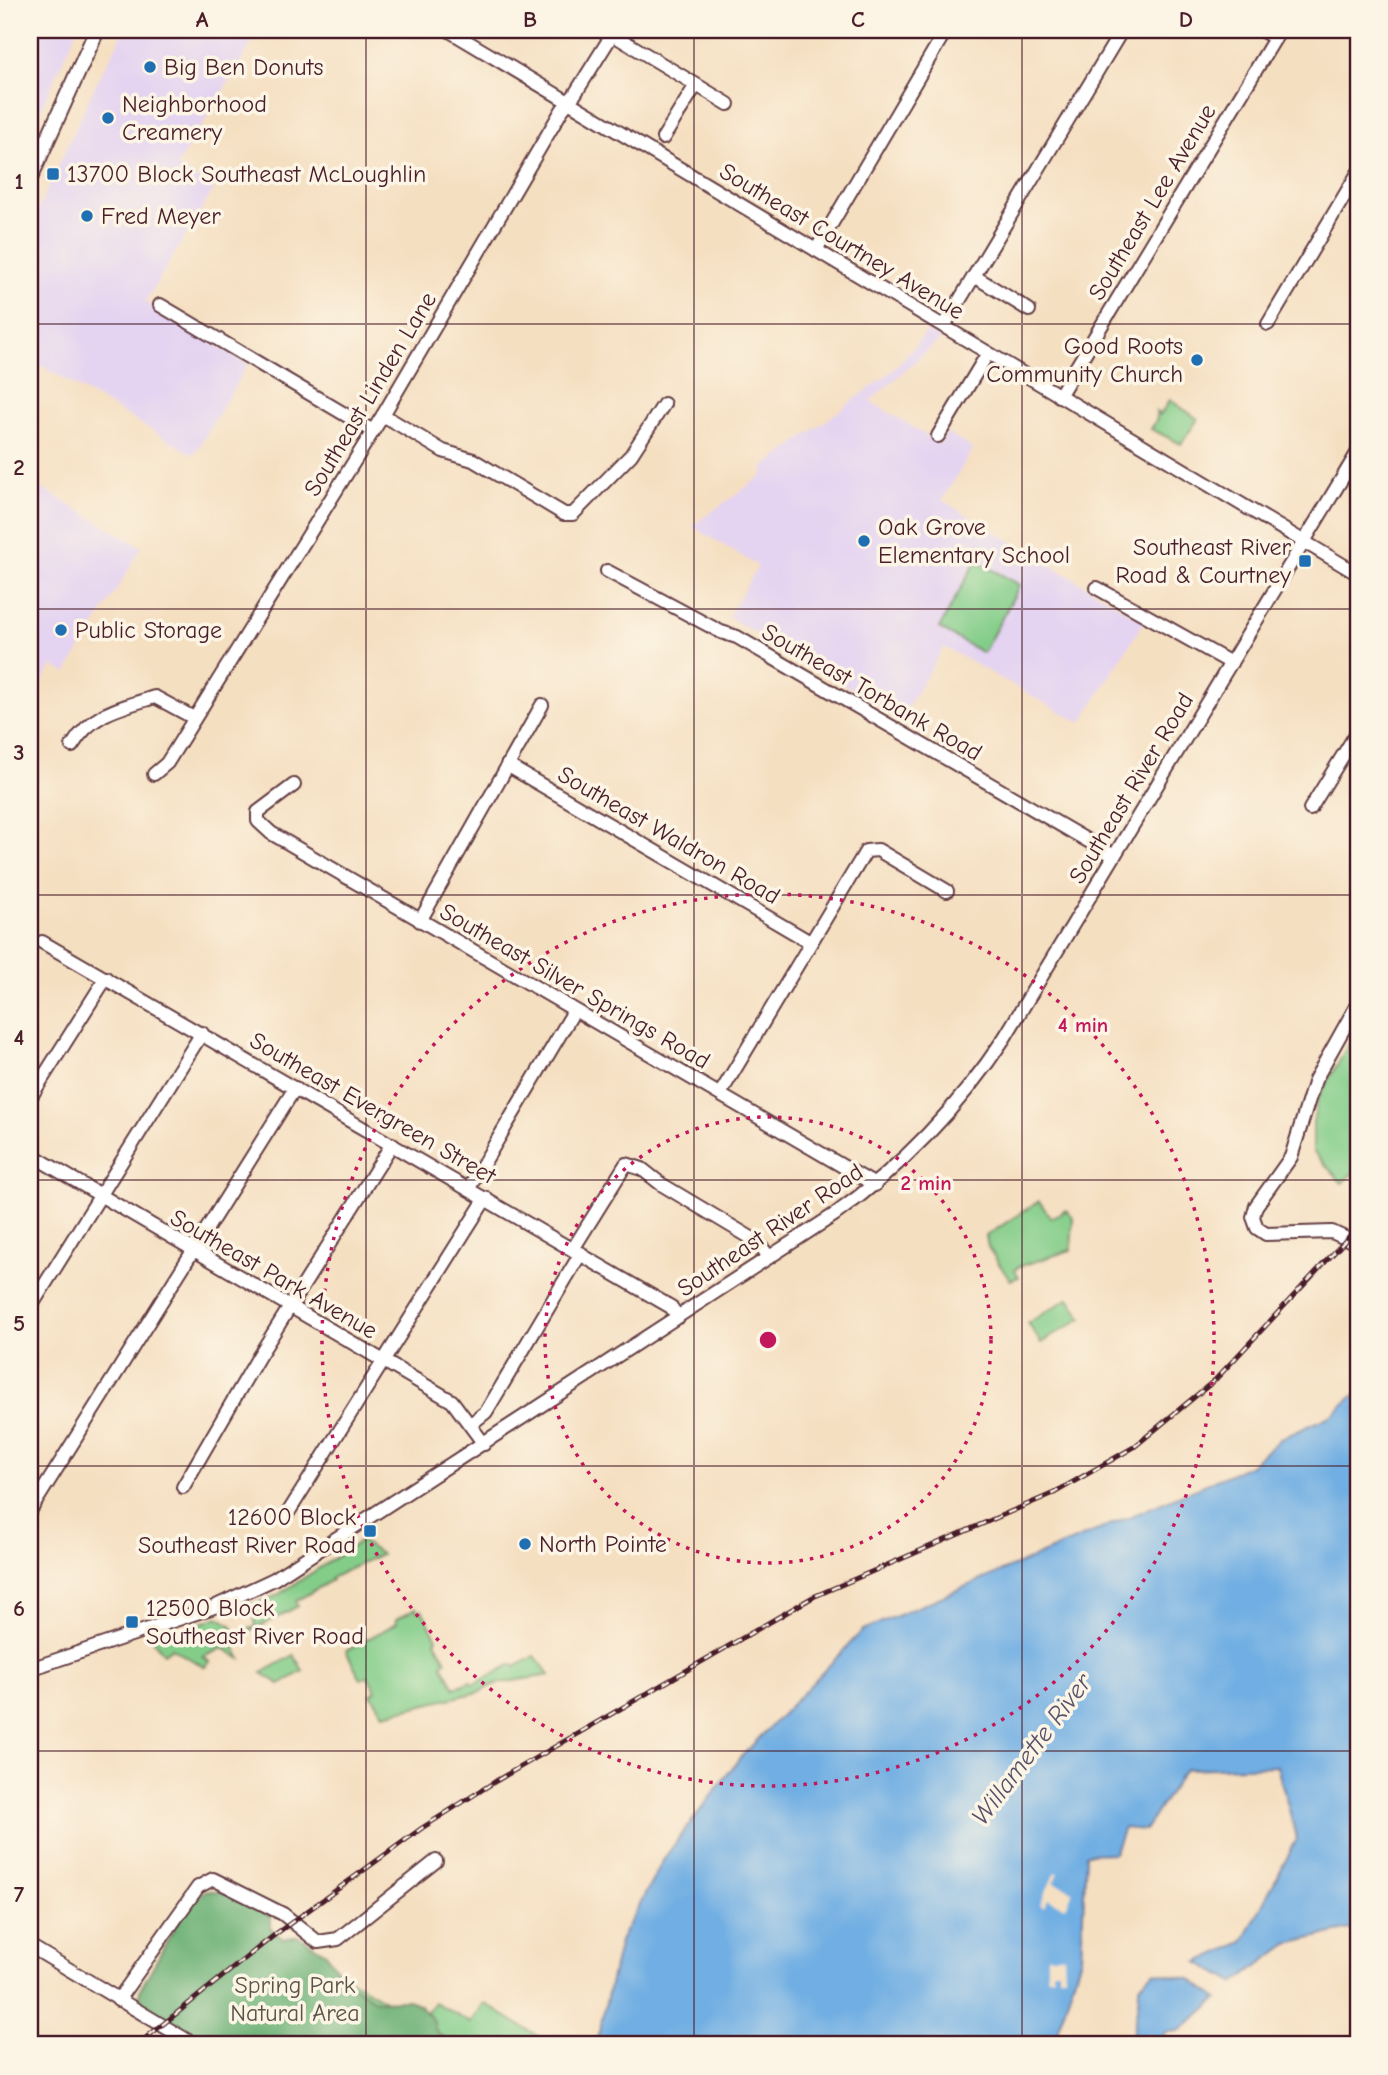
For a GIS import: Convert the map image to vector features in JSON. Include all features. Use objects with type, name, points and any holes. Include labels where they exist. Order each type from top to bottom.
[{"type":"main road","points":[[30,178],[97,30]]},
{"type":"street","name":"Southeast Courtney Avenue","points":[[448,30],[816,250],[946,322],[988,353],[1358,574]]},
{"type":"street","points":[[816,250],[946,30]]},
{"type":"street","points":[[946,322],[1122,30]]},
{"type":"street","points":[[1261,30],[1278,34]]},
{"type":"street","name":"Southeast Linden Lane","points":[[154,774],[167,763],[383,415],[613,32]]},
{"type":"street","points":[[613,32],[728,104]]},
{"type":"street","name":"Southeast Lee Avenue","points":[[1059,396],[1278,34]]},
{"type":"street","points":[[663,138],[696,85]]},
{"type":"street","points":[[1268,324],[1358,173]]},
{"type":"street","points":[[974,276],[1029,310]]},
{"type":"street","points":[[160,305],[373,431]]},
{"type":"street","points":[[938,436],[988,353]]},
{"type":"street","points":[[383,415],[443,451],[473,460],[564,514],[573,514],[631,455],[664,404]]},
{"type":"street","name":"Southeast River Road","points":[[30,1669],[214,1607],[261,1586],[484,1444],[875,1185],[933,1130],[984,1068],[1358,452]]},
{"type":"street","name":"Southeast Torbank Road","points":[[607,571],[721,632],[737,637],[1114,856]]},
{"type":"street","points":[[1097,588],[1231,663]]},
{"type":"street","points":[[72,746],[83,728],[93,719],[155,697],[194,718]]},
{"type":"street","points":[[420,921],[541,705]]},
{"type":"street","points":[[1310,809],[1358,731]]},
{"type":"street","name":"Southeast Waldron Road","points":[[507,765],[810,942]]},
{"type":"street","name":"Southeast Silver Springs Road","points":[[294,785],[260,810],[258,821],[271,833],[875,1185]]},
{"type":"street","points":[[720,1094],[866,851],[878,850],[947,891]]},
{"type":"street","name":"Southeast Evergreen Street","points":[[43,942],[577,1251],[671,1307],[678,1317]]},
{"type":"street","points":[[30,1098],[106,978]]},
{"type":"street","points":[[1358,1003],[1315,1080],[1291,1157],[1255,1206],[1253,1217],[1257,1228],[1266,1234],[1332,1232],[1358,1244]]},
{"type":"street","points":[[469,1188],[574,1010]]},
{"type":"street","points":[[30,1308],[202,1033]]},
{"type":"street","points":[[30,1511],[295,1088]]},
{"type":"street","points":[[183,1487],[289,1307],[392,1144]]},
{"type":"street","name":"Southeast Park Avenue","points":[[30,1154],[452,1401],[484,1444]]},
{"type":"street","points":[[471,1424],[486,1412],[626,1164],[642,1169],[758,1242],[769,1257]]},
{"type":"street","points":[[286,1516],[486,1198]]},
{"type":"street","points":[[118,2000],[198,1887],[206,1880],[213,1879],[283,1914],[318,1942],[328,1943],[338,1939],[436,1861]]},
{"type":"street","points":[[30,1945],[195,2045]]},
{"type":"shaded area","points":[[30,30],[77,30],[30,133]]},
{"type":"shaded area","points":[[125,30],[260,30],[177,166],[214,189],[145,302],[248,364],[194,455],[30,359],[30,227],[95,86]]},
{"type":"shaded area","name":"Oak Grove Elementary School","points":[[928,331],[941,339],[870,401],[940,444],[947,433],[973,449],[942,500],[1144,621],[1081,723],[944,647],[901,718],[728,617],[758,566],[692,526],[763,475],[764,467],[890,373]]},
{"type":"shaded area","points":[[30,482],[142,547],[66,673],[52,665],[40,686],[35,683],[30,691]]},
{"type":"green space","points":[[1170,400],[1198,419],[1181,444],[1151,429],[1157,419],[1156,412],[1160,415]]},
{"type":"green space","points":[[976,561],[1020,585],[983,653],[939,628]]},
{"type":"green space","points":[[1358,1028],[1358,1168],[1342,1183],[1313,1151],[1313,1122],[1318,1098]]},
{"type":"green space","points":[[1039,1201],[1051,1218],[1066,1210],[1073,1218],[1071,1250],[1018,1267],[1015,1270],[1019,1277],[1010,1280],[988,1247],[986,1236]]},
{"type":"green space","points":[[1069,1298],[1082,1318],[1041,1343],[1028,1323]]},
{"type":"green space","points":[[361,1541],[381,1554],[331,1578],[332,1580],[296,1601],[298,1606],[248,1633],[248,1629],[256,1627],[254,1615],[242,1615],[243,1607],[276,1596]]},
{"type":"green space","points":[[416,1608],[418,1612],[422,1610],[437,1639],[435,1641],[446,1661],[442,1664],[455,1688],[470,1681],[473,1685],[512,1664],[515,1667],[535,1656],[550,1675],[495,1684],[479,1692],[384,1714],[371,1694],[376,1691],[368,1676],[361,1679],[346,1651],[397,1623],[396,1619]]},
{"type":"green space","points":[[218,1617],[231,1625],[239,1638],[232,1642],[241,1659],[223,1648],[203,1657],[210,1662],[205,1667],[171,1648],[164,1653],[152,1640]]},
{"type":"green space","points":[[294,1655],[303,1671],[280,1684],[262,1673]]},
{"type":"green space","points":[[207,1890],[222,1892],[271,1916],[271,1929],[283,1939],[298,1936],[326,1953],[344,1980],[376,2001],[408,2000],[419,2004],[433,2020],[436,2031],[452,2045],[209,2045],[155,2012],[140,1998],[140,1990],[190,1900]]},
{"type":"green space","name":"Spring Park Natural Area","points":[[290,1942],[420,2022],[434,2002],[471,2023],[484,2003],[552,2045],[215,2045]]},
{"type":"water","name":"Willamette River","points":[[1358,1392],[1358,1927],[1288,1944],[1234,1983],[1198,1962],[1243,1942],[1297,1839],[1277,1766],[1185,1769],[1145,1830],[1124,1828],[1114,1853],[1086,1854],[1081,1958],[1058,2029],[1056,2045],[596,2045],[620,1941],[665,1857],[739,1759],[863,1630],[1249,1466],[1280,1439],[1332,1415]]},
{"type":"water","points":[[1154,1972],[1190,1979],[1218,1999],[1179,2031],[1166,2032],[1155,2044],[1138,2045],[1132,2040],[1139,1985]]},
{"type":"pier","points":[[1055,1872],[1058,1873],[1054,1882],[1073,1891],[1066,1907],[1048,1899],[1044,1907],[1040,1905]]},
{"type":"pier","points":[[1047,1956],[1064,1956],[1065,1976],[1059,1976],[1059,1970],[1053,1970],[1053,1977],[1047,1977]]},
{"type":"railway","points":[[137,2045],[277,1933],[422,1828],[496,1781],[813,1597],[1054,1493],[1134,1447],[1215,1380],[1358,1227]]},
{"type":"place","name":"Big Ben Donuts","points":[[150,67]]},
{"type":"place","name":"Neighborhood Creamery","points":[[108,118]]},
{"type":"place","name":"13700 Block Southeast McLoughlin","points":[[53,174]]},
{"type":"place","name":"Fred Meyer","points":[[87,216]]},
{"type":"place","name":"Good Roots Community Church","points":[[1197,360]]},
{"type":"place","name":"Oak Grove Elementary School","points":[[864,541]]},
{"type":"place","name":"Southeast River Road & Courtney","points":[[1305,561]]},
{"type":"place","name":"Public Storage","points":[[61,630]]},
{"type":"place","name":"12600 Block Southeast River Road","points":[[370,1531]]},
{"type":"place","name":"North Pointe","points":[[525,1544]]},
{"type":"place","name":"12500 Block Southeast River Road","points":[[132,1622]]}]
